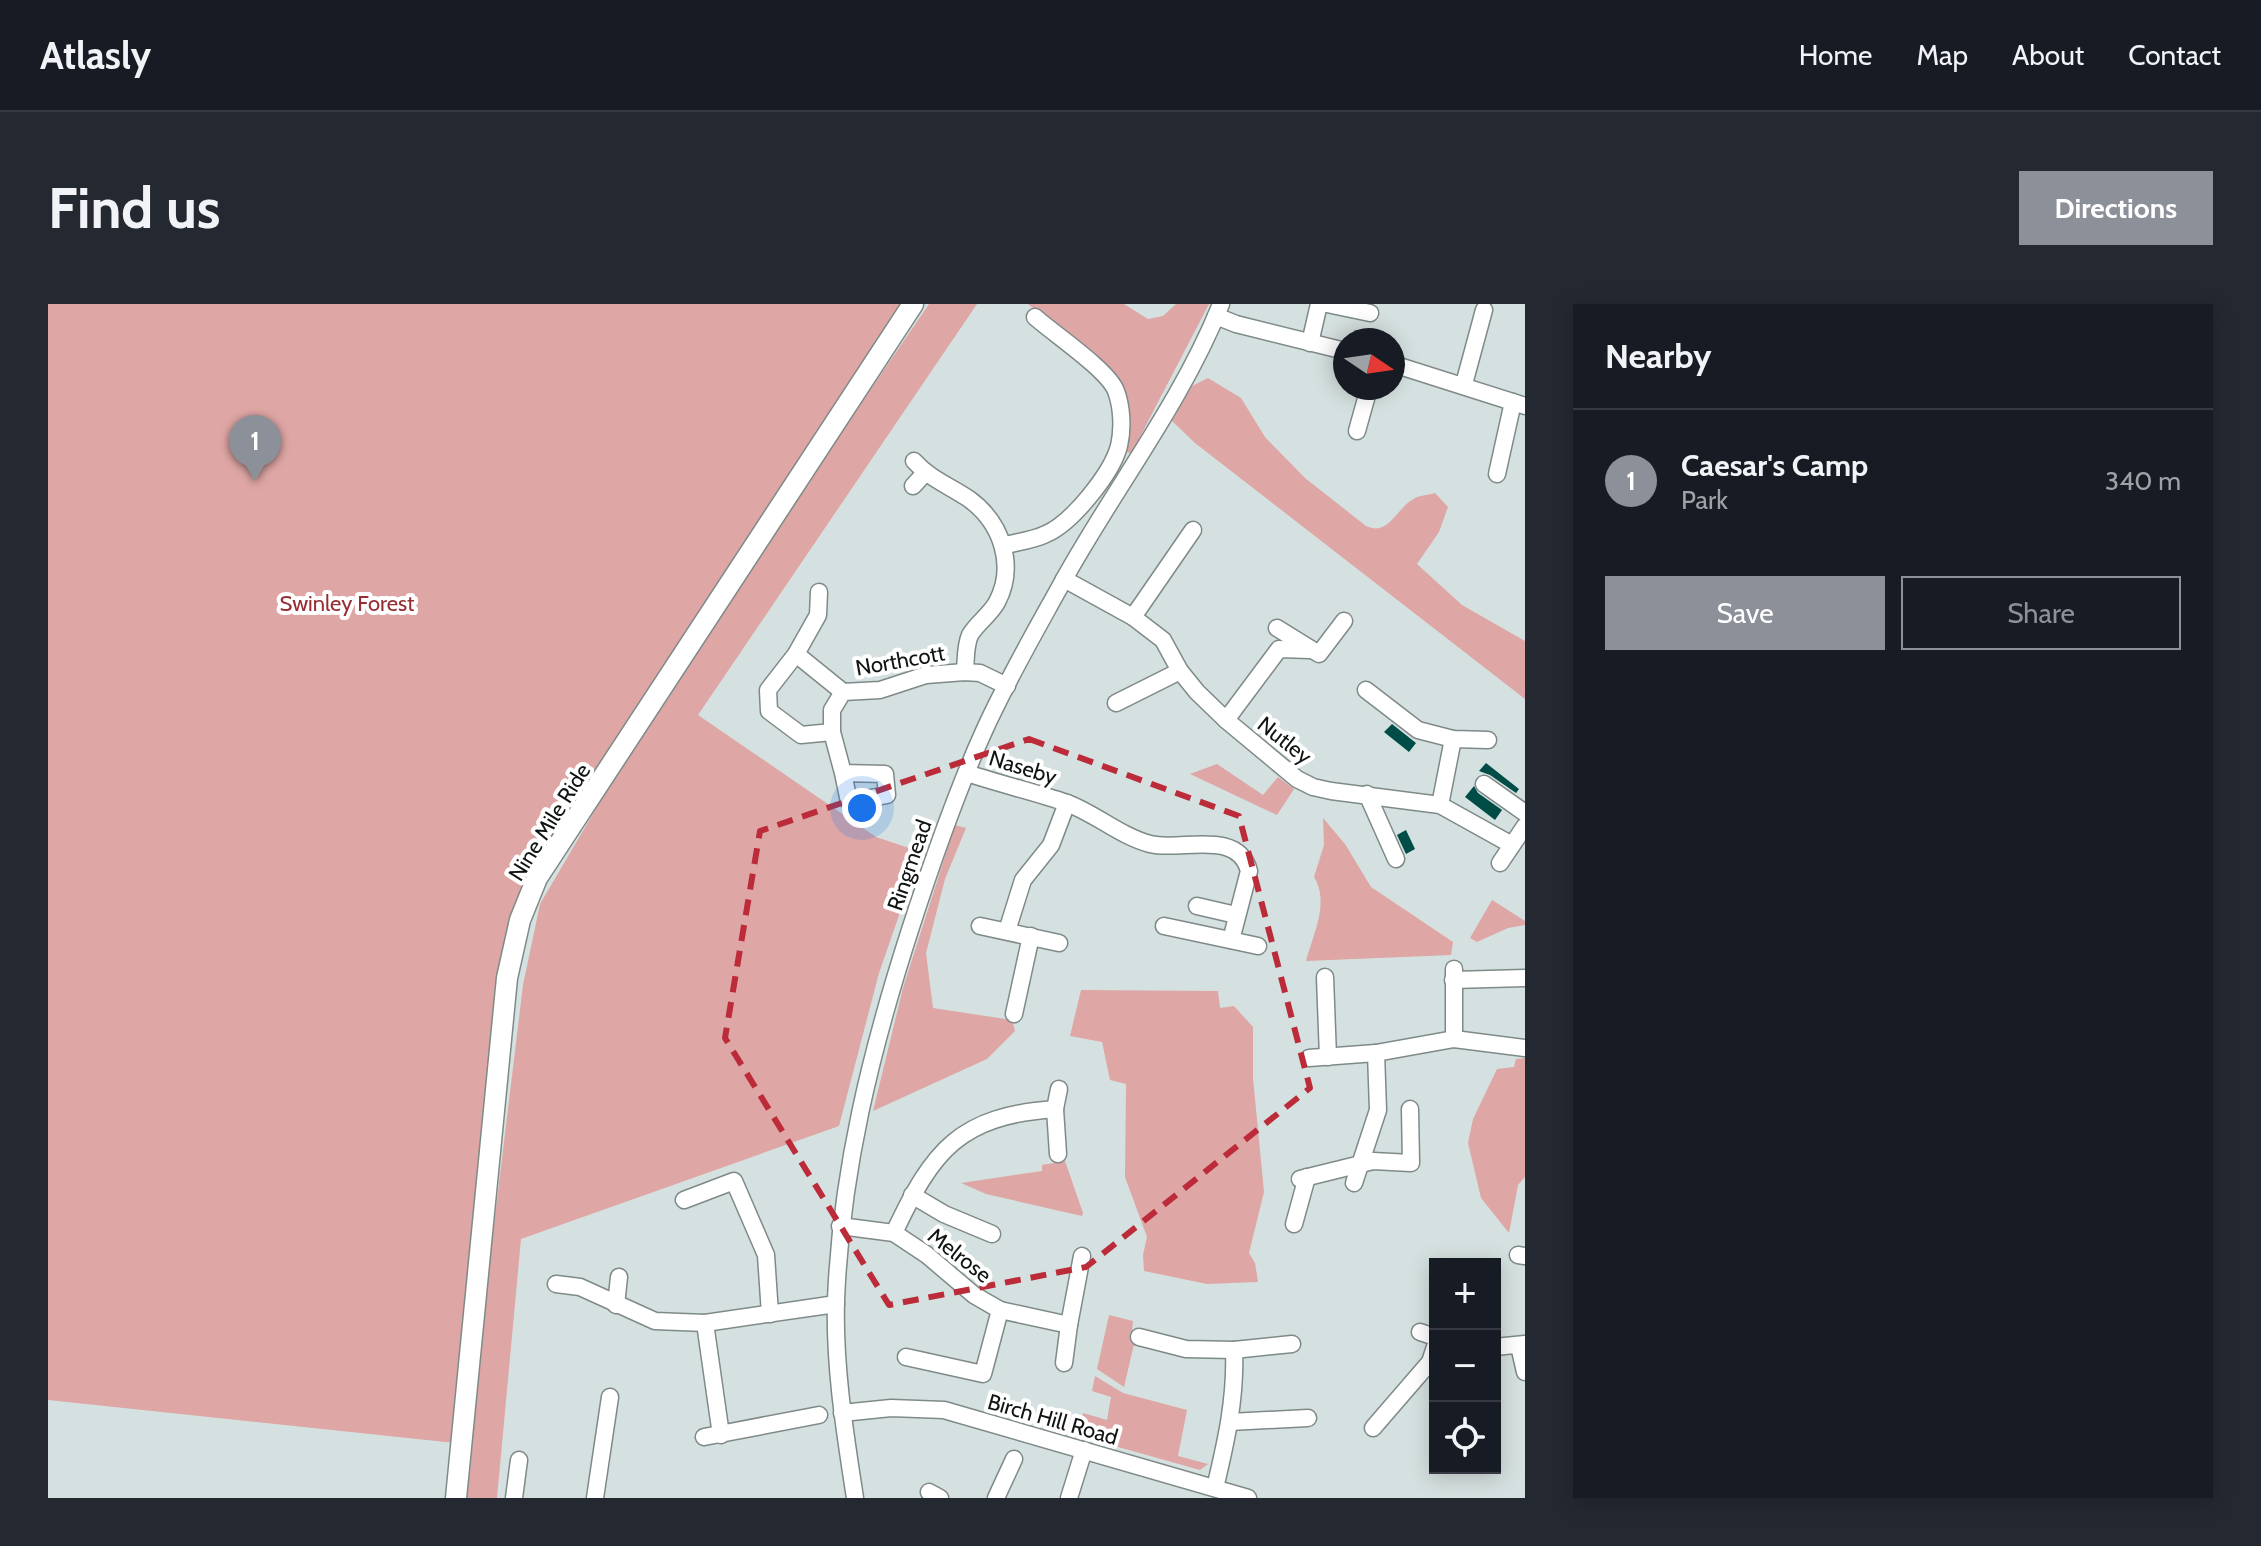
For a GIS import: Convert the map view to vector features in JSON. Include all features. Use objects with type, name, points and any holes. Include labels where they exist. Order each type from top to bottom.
[{"type":"main road","name":"Nine Mile Ride","points":[[456,1498],[507,978],[520,920],[537,878],[913,304]]},
{"type":"street","points":[[1310,343],[1319,304]]},
{"type":"street","points":[[1327,304],[1370,313]]},
{"type":"street","points":[[1218,310],[1236,324],[1333,348]]},
{"type":"street","name":"Ringmead","points":[[855,1498],[842,1413],[836,1304],[840,1226],[871,1058],[936,850],[1007,686],[1064,579],[1157,427],[1218,310]]},
{"type":"street","points":[[1464,384],[1484,310]]},
{"type":"street","points":[[913,486],[920,467],[970,500],[988,519],[1005,545],[1048,534],[1086,499],[1104,475],[1119,447],[1122,417],[1116,389],[1097,368],[1047,336],[1035,317]]},
{"type":"street","points":[[1405,367],[1519,404],[1497,474]]},
{"type":"street","points":[[1357,431],[1366,400]]},
{"type":"street","points":[[1133,617],[1193,530]]},
{"type":"street","name":"Northcott","points":[[965,672],[971,634],[992,612],[1002,593],[1006,573],[1005,545]]},
{"type":"street","name":"Nutley","points":[[1064,579],[1133,617],[1163,640],[1180,671],[1197,692],[1297,779],[1313,787],[1440,805],[1512,845]]},
{"type":"street","points":[[819,592],[818,615],[796,654],[768,690],[769,711],[801,735],[832,732]]},
{"type":"street","points":[[1277,628],[1319,654],[1344,621]]},
{"type":"street","name":"Nutley","points":[[1226,720],[1279,649],[1310,650]]},
{"type":"street","name":"Northcott","points":[[796,654],[843,692],[880,690],[926,675],[965,672],[980,673],[1007,686]]},
{"type":"street","points":[[1116,703],[1180,671]]},
{"type":"street","points":[[1366,690],[1418,730],[1453,739],[1488,740]]},
{"type":"street","name":"Northcott","points":[[843,692],[832,710],[832,732],[843,773]]},
{"type":"street","points":[[1440,805],[1453,739]]},
{"type":"street","name":"Naseby","points":[[967,773],[1067,803],[1122,833],[1152,845],[1215,844],[1238,852],[1246,861],[1249,871],[1231,940]]},
{"type":"street","points":[[1484,784],[1525,813]]},
{"type":"street","points":[[1367,794],[1396,859]]},
{"type":"street","name":"Naseby","points":[[1007,931],[1023,880],[1051,845],[1067,803]]},
{"type":"street","points":[[1500,863],[1525,826]]},
{"type":"street","points":[[1197,906],[1236,915]]},
{"type":"street","points":[[980,926],[1059,943]]},
{"type":"street","points":[[1164,926],[1258,946]]},
{"type":"street","points":[[1014,1014],[1031,936]]},
{"type":"street","points":[[1454,1039],[1453,975],[1525,978]]},
{"type":"street","points":[[1325,977],[1328,1057]]},
{"type":"street","points":[[1309,1058],[1376,1053],[1454,1039],[1525,1048]]},
{"type":"street","points":[[1354,1183],[1378,1110],[1376,1053]]},
{"type":"street","points":[[1058,1154],[1055,1109],[1059,1089]]},
{"type":"street","name":"Melrose","points":[[894,1233],[930,1166],[954,1141],[972,1128],[1021,1112],[1055,1109]]},
{"type":"street","points":[[1294,1224],[1303,1178],[1373,1161],[1411,1163],[1410,1109]]},
{"type":"street","points":[[684,1200],[734,1181],[766,1255],[770,1314]]},
{"type":"street","name":"Melrose","points":[[912,1195],[944,1214],[992,1234]]},
{"type":"street","name":"Melrose","points":[[840,1226],[894,1233],[927,1255],[974,1295],[1000,1310],[1069,1325]]},
{"type":"street","points":[[1064,1363],[1082,1256]]},
{"type":"street","points":[[616,1305],[619,1277]]},
{"type":"street","points":[[556,1284],[580,1287],[655,1321],[705,1323],[836,1304]]},
{"type":"street","name":"Melrose","points":[[906,1357],[991,1376],[1000,1310]]},
{"type":"street","points":[[705,1323],[713,1436],[819,1415]]},
{"type":"street","points":[[1139,1337],[1186,1349],[1234,1350],[1292,1344]]},
{"type":"street","points":[[1501,1347],[1522,1345],[1525,1372]]},
{"type":"street","points":[[1215,1488],[1230,1422],[1235,1385],[1234,1350]]},
{"type":"street","points":[[1373,1428],[1429,1363]]},
{"type":"street","points":[[595,1498],[610,1397]]},
{"type":"street","name":"Birch Hill Road","points":[[842,1413],[891,1408],[944,1410],[1248,1498]]},
{"type":"street","points":[[1230,1422],[1308,1418]]},
{"type":"street","points":[[1069,1498],[1084,1450]]},
{"type":"street","points":[[996,1498],[1014,1459]]},
{"type":"street","points":[[514,1498],[519,1460]]},
{"type":"highlighted area","points":[[1029,739],[1239,816],[1310,1088],[1086,1267],[889,1305],[725,1038],[760,831]]},
{"type":"green space","name":"Swinley Forest","points":[[48,304],[902,304],[520,895],[455,1443],[48,1400]]},
{"type":"green space","points":[[929,304],[977,304],[698,715],[876,837],[921,852],[879,973],[839,1126],[521,1239],[497,1498],[461,1498],[523,985],[540,904],[668,686]]},
{"type":"green space","points":[[1028,304],[1124,304],[1148,319],[1163,316],[1176,304],[1209,304],[1131,454],[1124,450],[1107,368]]},
{"type":"green space","points":[[1208,378],[1241,398],[1265,437],[1305,478],[1366,526],[1381,528],[1415,498],[1435,493],[1448,507],[1439,532],[1417,564],[1462,605],[1525,641],[1525,699],[1195,443],[1172,421],[1192,386]]},
{"type":"green space","points":[[1217,764],[1263,795],[1278,777],[1294,789],[1277,815],[1190,774]]},
{"type":"green space","points":[[1323,818],[1345,844],[1371,887],[1453,942],[1451,955],[1306,961],[1320,908],[1319,887],[1314,877],[1324,845]]},
{"type":"green space","points":[[955,825],[966,828],[945,879],[926,953],[933,1008],[1012,1020],[1015,1031],[987,1059],[873,1111],[903,988]]},
{"type":"green space","points":[[1492,900],[1525,921],[1525,925],[1508,928],[1477,942],[1470,938]]},
{"type":"green space","points":[[1081,990],[1218,991],[1220,1008],[1234,1006],[1253,1027],[1253,1078],[1264,1192],[1249,1253],[1255,1263],[1258,1282],[1207,1284],[1144,1271],[1143,1255],[1147,1237],[1125,1177],[1126,1084],[1110,1080],[1102,1042],[1070,1036]]},
{"type":"green space","points":[[1525,1058],[1525,1177],[1518,1185],[1509,1233],[1481,1198],[1468,1143],[1473,1119],[1497,1069],[1514,1067],[1516,1059]]},
{"type":"green space","points":[[1065,1161],[1082,1216],[986,1194],[961,1183],[1042,1171],[1042,1165]]},
{"type":"green space","points":[[1109,1315],[1133,1321],[1131,1342],[1134,1344],[1124,1387],[1097,1369]]},
{"type":"green space","points":[[1095,1376],[1123,1393],[1187,1410],[1178,1456],[1208,1464],[1200,1470],[1079,1436],[1083,1413],[1107,1420],[1111,1397],[1092,1391]]},
{"type":"building","points":[[1392,724],[1416,743],[1409,752],[1384,732]]},
{"type":"building","points":[[1486,763],[1519,789],[1516,793],[1479,771]]},
{"type":"building","points":[[1474,786],[1478,793],[1502,810],[1495,820],[1465,797]]},
{"type":"building","points":[[1406,830],[1415,849],[1406,854],[1397,835]]},
{"type":"place","name":"Caesar's Camp","points":[[255,481]]}]
